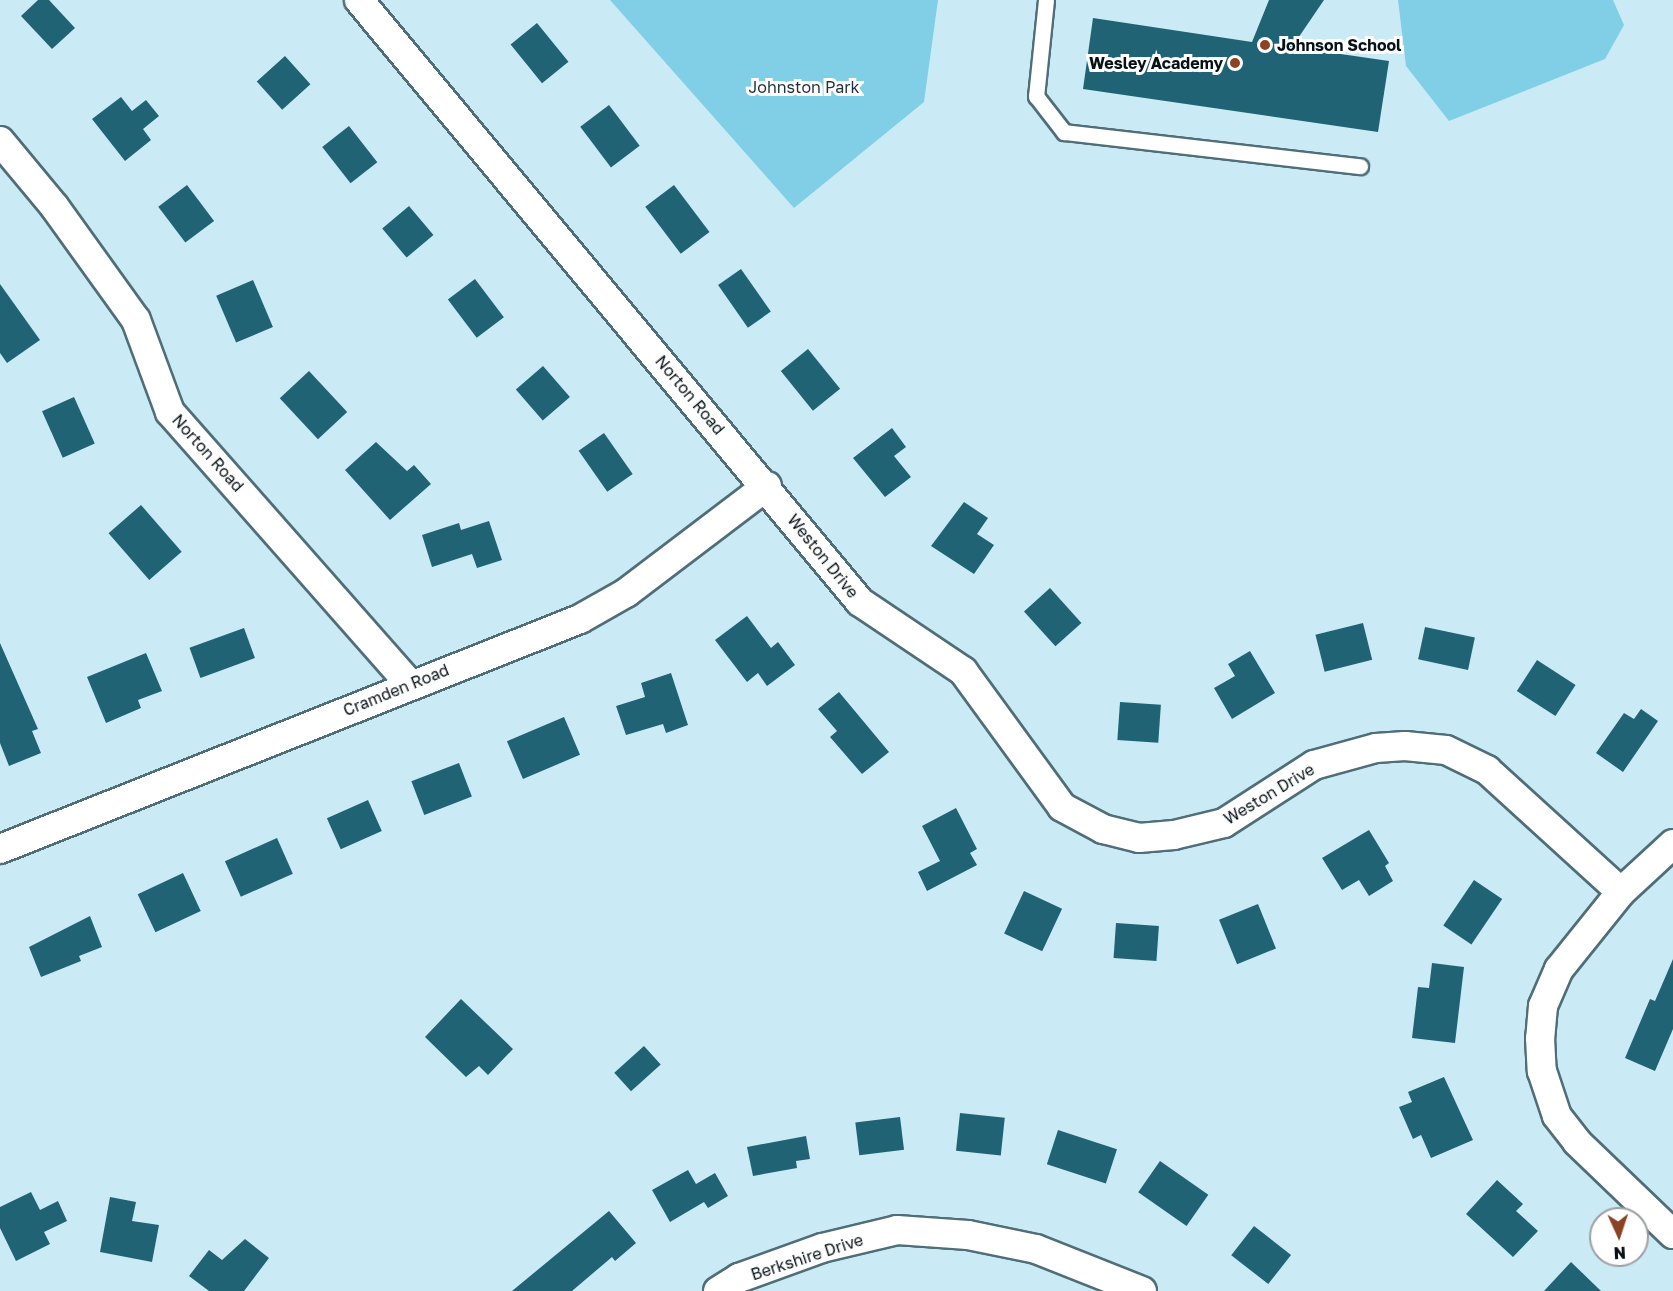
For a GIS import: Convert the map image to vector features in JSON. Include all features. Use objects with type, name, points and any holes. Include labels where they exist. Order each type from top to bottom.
[{"type":"street","name":"Norton Road","points":[[359,0],[766,486]]},
{"type":"street","name":"Norton Road","points":[[0,141],[54,206],[136,320],[170,412],[410,684]]},
{"type":"street","name":"Cramden Road","points":[[0,849],[410,684],[580,619],[626,593],[766,486]]},
{"type":"street","name":"Weston Drive","points":[[766,486],[860,603],[963,671],[1062,807],[1103,830],[1139,838],[1174,835],[1224,823],[1314,765],[1376,748],[1405,746],[1446,750],[1487,770],[1621,892]]},
{"type":"street","points":[[1673,844],[1621,892],[1559,969],[1543,1006],[1542,1071],[1557,1116],[1577,1142],[1673,1234]]},
{"type":"street","name":"Berkshire Drive","points":[[718,1291],[739,1278],[822,1248],[897,1230],[968,1235],[1036,1249],[1142,1291]]},
{"type":"lane","points":[[1046,0],[1036,96],[1064,132],[1360,166]]},
{"type":"green space","name":"Johnston Park","points":[[610,0],[938,0],[924,102],[794,208]]},
{"type":"green space","points":[[1398,0],[1613,0],[1624,25],[1605,59],[1449,121],[1406,66]]},
{"type":"building","points":[[38,0],[49,0],[75,28],[52,49],[21,16]]},
{"type":"building","points":[[1269,0],[1324,0],[1292,47],[1389,61],[1378,132],[1083,89],[1093,18],[1252,42]]},
{"type":"building","points":[[537,23],[568,62],[542,83],[511,44]]},
{"type":"building","points":[[285,56],[310,84],[282,110],[257,81]]},
{"type":"building","points":[[121,97],[132,111],[146,100],[159,116],[143,129],[151,140],[125,161],[92,119]]},
{"type":"building","points":[[609,105],[640,146],[611,167],[580,127]]},
{"type":"building","points":[[349,126],[377,162],[351,183],[322,147]]},
{"type":"building","points":[[187,185],[214,221],[185,243],[158,207]]},
{"type":"building","points":[[674,185],[710,232],[681,254],[645,207]]},
{"type":"building","points":[[409,206],[433,235],[407,258],[382,228]]},
{"type":"building","points":[[741,269],[771,312],[748,328],[718,285]]},
{"type":"building","points":[[475,279],[504,317],[477,338],[448,299]]},
{"type":"building","points":[[253,280],[273,327],[236,343],[216,296]]},
{"type":"building","points":[[0,284],[40,340],[7,363],[0,353]]},
{"type":"building","points":[[808,349],[840,389],[813,411],[781,371]]},
{"type":"building","points":[[543,366],[570,397],[543,421],[516,390]]},
{"type":"building","points":[[309,371],[347,412],[318,439],[280,398]]},
{"type":"building","points":[[74,397],[95,444],[63,458],[42,411]]},
{"type":"building","points":[[892,428],[906,447],[894,456],[911,477],[885,497],[853,458]]},
{"type":"building","points":[[604,433],[633,474],[607,492],[579,451]]},
{"type":"building","points":[[376,442],[407,471],[414,465],[431,484],[390,520],[345,470]]},
{"type":"building","points":[[964,502],[988,518],[977,534],[994,545],[974,574],[931,546]]},
{"type":"building","points":[[141,505],[182,552],[149,580],[109,533]]},
{"type":"building","points":[[489,521],[502,560],[477,568],[472,554],[432,567],[422,535],[459,523],[461,530]]},
{"type":"building","points":[[1050,588],[1081,623],[1055,646],[1024,611]]},
{"type":"building","points":[[747,616],[771,648],[778,642],[795,665],[767,686],[758,673],[747,682],[715,640]]},
{"type":"building","points":[[1363,623],[1372,660],[1325,672],[1315,635]]},
{"type":"building","points":[[1425,627],[1475,638],[1468,670],[1418,659]]},
{"type":"building","points":[[244,628],[255,658],[200,678],[189,648]]},
{"type":"building","points":[[0,643],[38,729],[32,731],[41,753],[9,766],[0,743]]},
{"type":"building","points":[[1250,651],[1275,693],[1232,719],[1214,688],[1235,676],[1228,664]]},
{"type":"building","points":[[146,653],[162,691],[138,700],[141,708],[106,723],[87,677]]},
{"type":"building","points":[[1537,660],[1576,685],[1555,716],[1517,691]]},
{"type":"building","points":[[671,673],[688,725],[666,733],[663,724],[626,735],[616,706],[645,697],[641,683]]},
{"type":"building","points":[[839,692],[889,752],[862,774],[830,737],[837,731],[818,709]]},
{"type":"building","points":[[1120,702],[1161,705],[1158,743],[1117,740]]},
{"type":"building","points":[[1641,709],[1658,721],[1623,772],[1596,753],[1624,713],[1634,719]]},
{"type":"building","points":[[564,717],[580,755],[523,779],[507,741]]},
{"type":"building","points":[[459,763],[472,797],[424,815],[411,781]]},
{"type":"building","points":[[368,800],[382,831],[341,849],[327,818]]},
{"type":"building","points":[[956,808],[977,849],[970,853],[977,865],[927,891],[918,872],[940,861],[922,826]]},
{"type":"building","points":[[1369,830],[1389,863],[1385,866],[1393,881],[1369,896],[1359,880],[1342,890],[1322,858]]},
{"type":"building","points":[[277,838],[293,874],[241,897],[225,861]]},
{"type":"building","points":[[183,873],[201,911],[155,932],[138,894]]},
{"type":"building","points":[[1474,880],[1502,899],[1471,945],[1443,926]]},
{"type":"building","points":[[1024,891],[1062,909],[1042,951],[1004,934]]},
{"type":"building","points":[[1258,904],[1276,949],[1237,964],[1219,920]]},
{"type":"building","points":[[90,916],[102,947],[79,956],[81,961],[41,977],[29,947]]},
{"type":"building","points":[[1116,923],[1159,926],[1156,961],[1114,958]]},
{"type":"building","points":[[1673,959],[1673,1029],[1655,1071],[1625,1058],[1650,999],[1655,1001]]},
{"type":"building","points":[[1432,963],[1464,967],[1455,1043],[1412,1038],[1418,987],[1429,988]]},
{"type":"building","points":[[461,999],[513,1049],[488,1075],[479,1066],[466,1077],[425,1037]]},
{"type":"building","points":[[644,1046],[661,1065],[631,1091],[614,1073]]},
{"type":"building","points":[[1444,1077],[1473,1140],[1431,1158],[1421,1135],[1413,1139],[1399,1107],[1412,1102],[1408,1092]]},
{"type":"building","points":[[960,1113],[1005,1118],[1001,1155],[956,1151]]},
{"type":"building","points":[[900,1117],[904,1150],[859,1155],[855,1122]]},
{"type":"building","points":[[1058,1130],[1117,1149],[1106,1183],[1047,1164]]},
{"type":"building","points":[[806,1136],[810,1159],[796,1161],[797,1168],[753,1176],[747,1147]]},
{"type":"building","points":[[1160,1161],[1208,1195],[1187,1226],[1138,1192]]},
{"type":"building","points":[[688,1170],[696,1184],[715,1173],[728,1196],[708,1208],[704,1202],[670,1222],[652,1190]]},
{"type":"building","points":[[1497,1180],[1523,1204],[1516,1211],[1538,1231],[1513,1257],[1466,1214]]},
{"type":"building","points":[[31,1192],[40,1210],[58,1201],[67,1221],[44,1232],[50,1244],[16,1261],[0,1228],[0,1207]]},
{"type":"building","points":[[110,1197],[136,1202],[132,1221],[159,1225],[152,1262],[100,1252]]},
{"type":"building","points":[[609,1211],[636,1243],[615,1261],[612,1257],[572,1291],[512,1291]]},
{"type":"building","points":[[1254,1226],[1291,1255],[1268,1284],[1231,1255]]},
{"type":"building","points":[[245,1239],[269,1258],[244,1291],[209,1291],[189,1276],[209,1250],[222,1260]]},
{"type":"building","points":[[1571,1262],[1601,1291],[1544,1291]]},
{"type":"place","name":"Johnson School","points":[[1265,45]]},
{"type":"place","name":"Wesley Academy","points":[[1235,63]]}]
